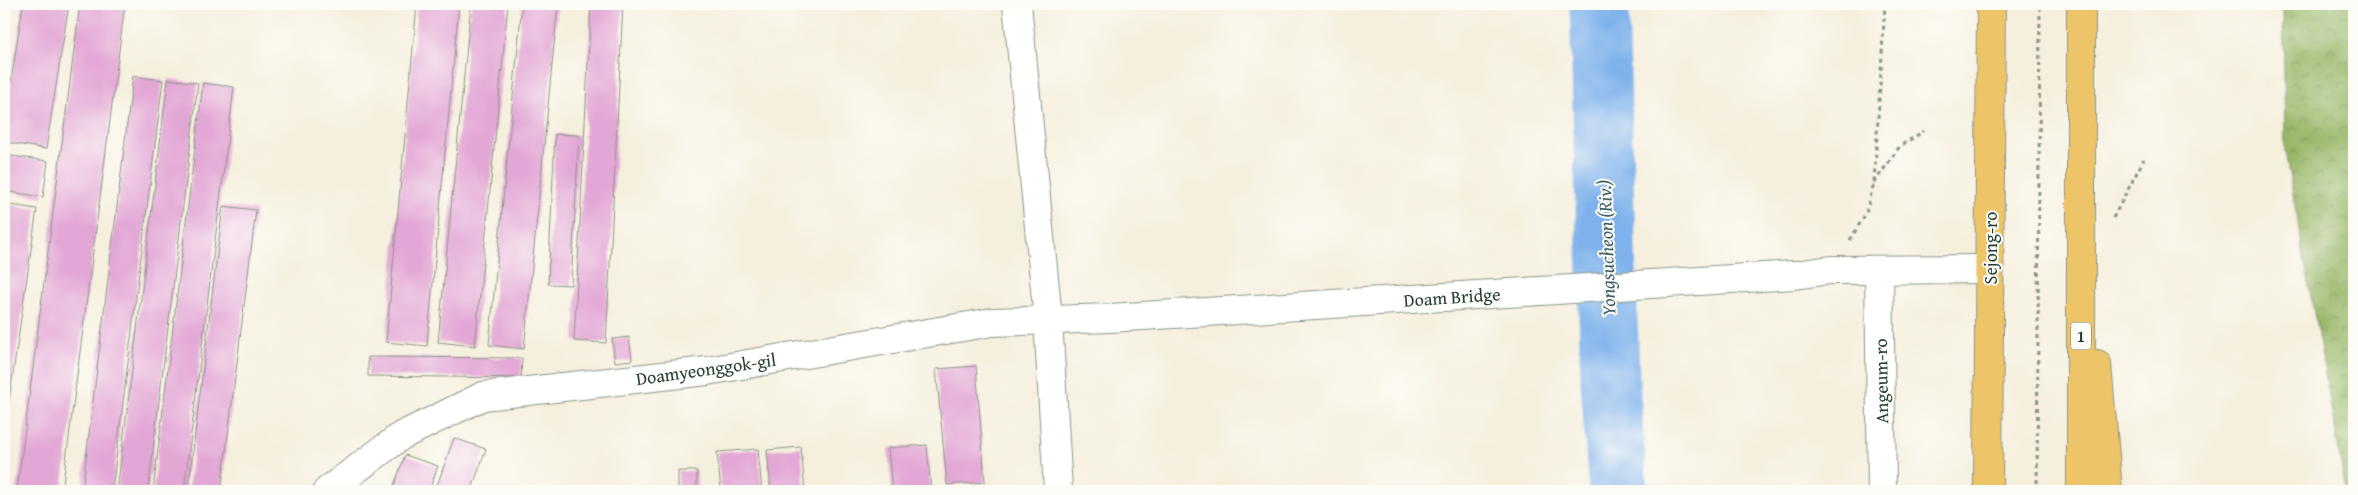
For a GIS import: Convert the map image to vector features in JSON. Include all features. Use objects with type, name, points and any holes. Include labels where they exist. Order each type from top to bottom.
[{"type":"highway","name":"Sejong-ro","points":[[1988,491],[1991,4]]},
{"type":"highway","name":"1","points":[[2081,4],[2081,491]]},
{"type":"highway","points":[[2081,180],[2108,491]]},
{"type":"street","points":[[1016,4],[1048,319],[1058,491]]},
{"type":"street","name":"Doam Bridge","points":[[1110,318],[1794,275],[1831,270],[1990,269]]},
{"type":"street","name":"Angeum-ro","points":[[1879,270],[1882,491]]},
{"type":"street","name":"Doamyeonggok-gil","points":[[327,491],[401,436],[483,396],[707,371],[992,322],[1110,318]]},
{"type":"path","points":[[1831,270],[1866,213],[1874,183],[1885,4]]},
{"type":"path","points":[[2038,491],[2040,4]]},
{"type":"path","points":[[1874,183],[1900,146],[1924,131]]},
{"type":"path","points":[[2112,219],[2144,158]]},
{"type":"green space","points":[[2283,4],[2354,4],[2354,491],[2346,491],[2285,151]]},
{"type":"building","points":[[23,4],[69,4],[46,149],[4,142],[4,127]]},
{"type":"building","points":[[80,4],[125,4],[62,491],[17,491]]},
{"type":"building","points":[[417,4],[459,4],[427,346],[386,342]]},
{"type":"building","points":[[471,4],[508,4],[475,346],[438,342]]},
{"type":"building","points":[[522,4],[558,4],[524,349],[489,345]]},
{"type":"building","points":[[591,4],[623,4],[606,343],[574,341]]},
{"type":"building","points":[[133,76],[163,80],[112,491],[82,491]]},
{"type":"building","points":[[168,79],[198,83],[148,491],[117,491]]},
{"type":"building","points":[[203,83],[234,87],[184,491],[153,491]]},
{"type":"building","points":[[555,134],[579,135],[571,285],[548,284]]},
{"type":"building","points":[[4,155],[48,161],[43,197],[4,191]]},
{"type":"building","points":[[4,204],[37,209],[5,428],[4,428]]},
{"type":"building","points":[[223,206],[256,210],[221,491],[188,491]]},
{"type":"building","points":[[629,337],[632,360],[615,362],[612,339]]},
{"type":"building","points":[[368,357],[522,358],[521,378],[368,376]]},
{"type":"building","points":[[976,366],[985,482],[947,485],[936,369]]},
{"type":"building","points":[[454,438],[486,449],[471,491],[435,491]]},
{"type":"building","points":[[927,445],[931,491],[892,491],[888,448]]},
{"type":"building","points":[[801,447],[805,491],[771,491],[767,450]]},
{"type":"building","points":[[758,449],[762,491],[721,491],[717,452]]},
{"type":"building","points":[[405,455],[438,466],[429,491],[392,491]]},
{"type":"building","points":[[678,471],[697,471],[697,491],[678,491]]},
{"type":"waterway","name":"Yongsucheon (Riv.)","points":[[1599,4],[1610,381],[1618,491]]}]
